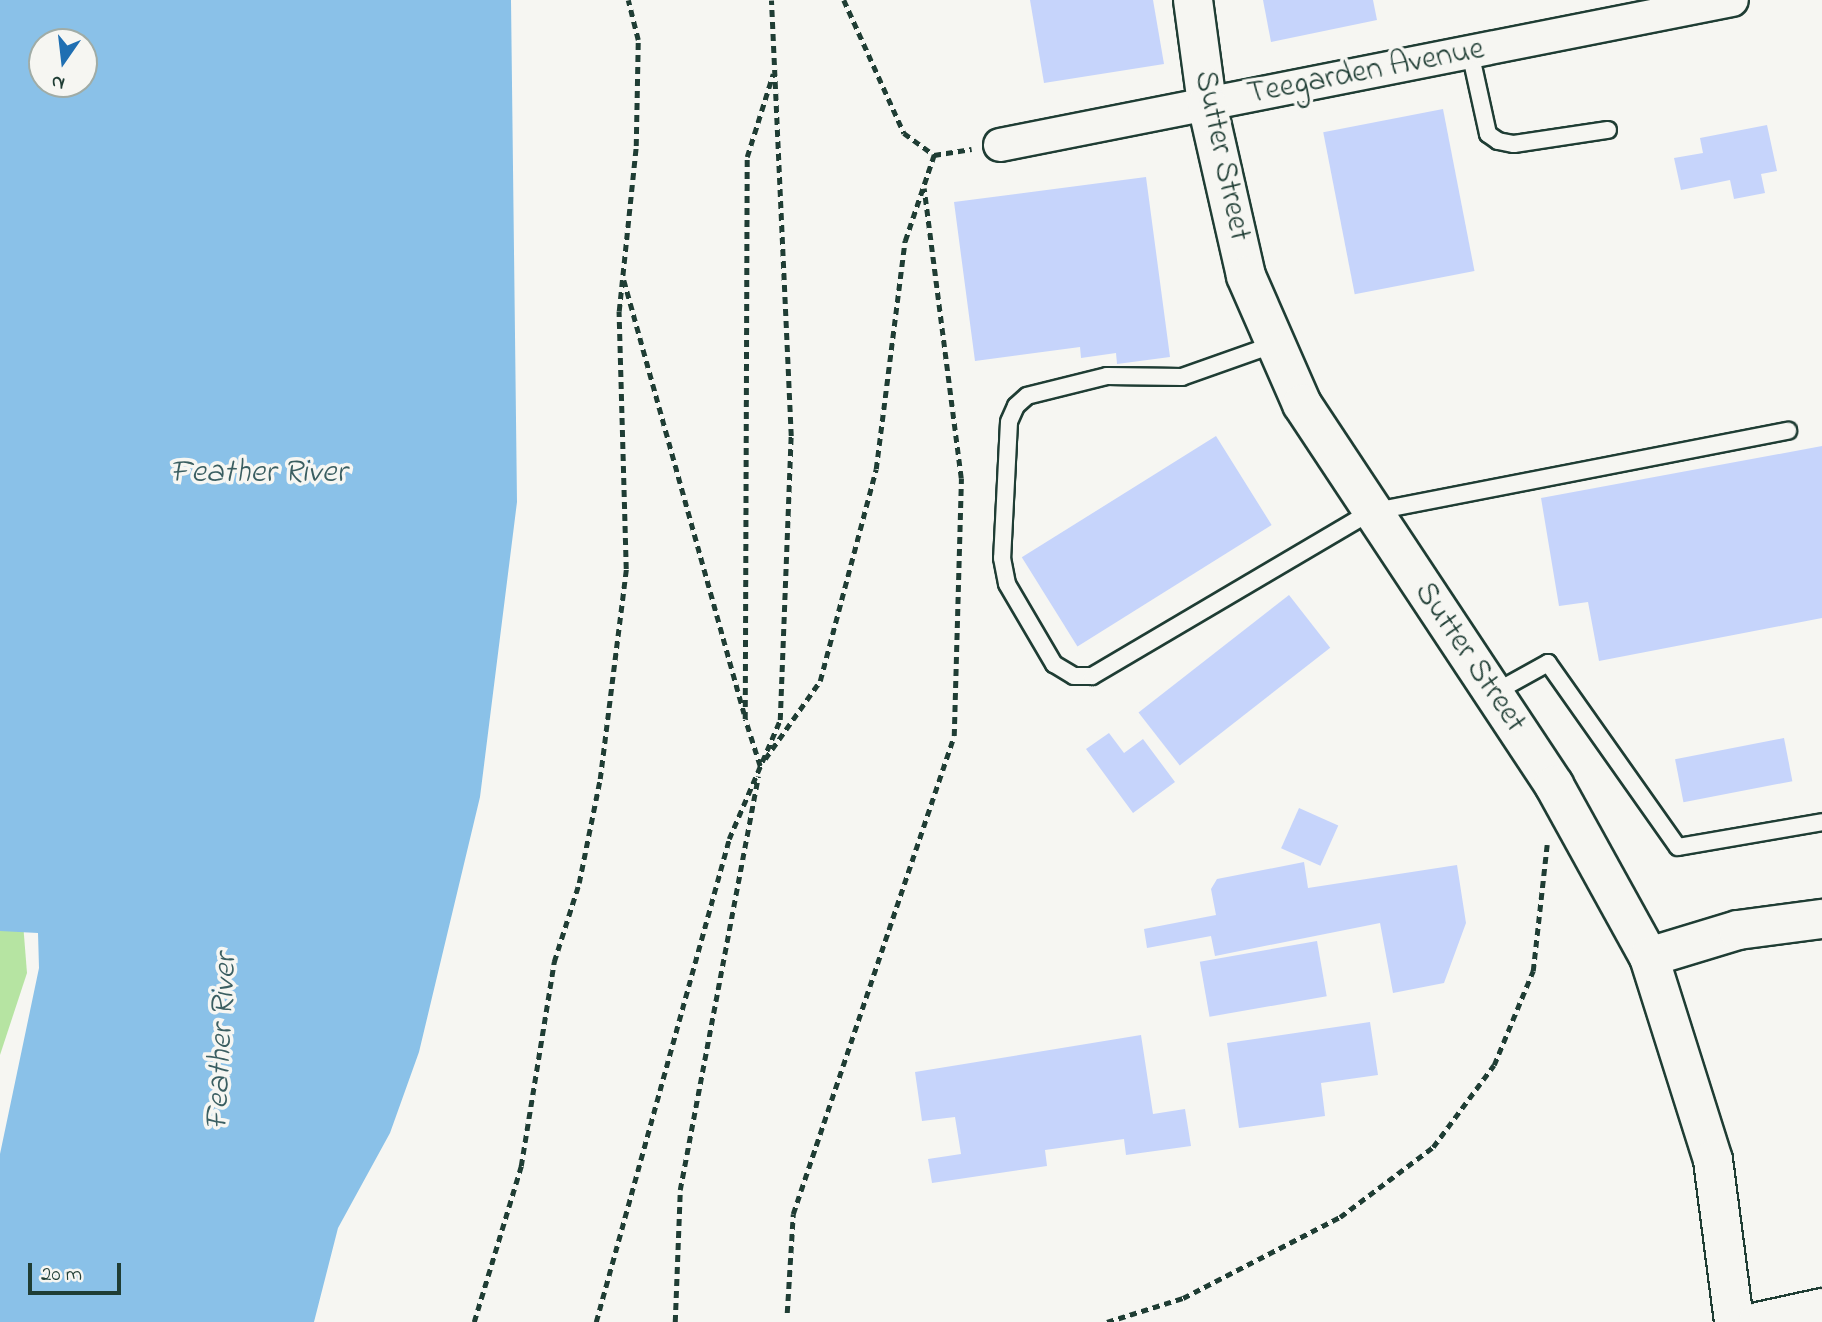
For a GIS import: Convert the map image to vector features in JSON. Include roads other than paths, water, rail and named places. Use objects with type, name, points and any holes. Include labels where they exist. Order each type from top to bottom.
[{"type":"main road","name":"Sutter Street","points":[[1193,0],[1207,104],[1246,276],[1302,404],[1370,512],[1554,785],[1649,957],[1713,1160],[1734,1322]]},
{"type":"main road","points":[[1649,957],[1738,930],[1822,919]]},
{"type":"main road","points":[[1758,1322],[1819,1308]]},
{"type":"street","name":"Teegarden Avenue","points":[[1000,145],[1732,0]]},
{"type":"lane","points":[[1470,52],[1488,134],[1498,141],[1514,145],[1608,130]]},
{"type":"lane","points":[[1276,344],[1182,377],[1108,376],[1027,396],[1009,422],[1002,558],[1007,584],[1054,664],[1074,676],[1093,676],[1370,512],[1788,431]]},
{"type":"lane","points":[[1492,694],[1548,663],[1678,847],[1822,822]]},
{"type":"water","name":"Feather River","points":[[0,0],[511,0],[517,502],[480,797],[419,1052],[390,1133],[338,1228],[314,1322],[0,1322],[0,1154],[39,968],[38,933],[0,931]]}]
